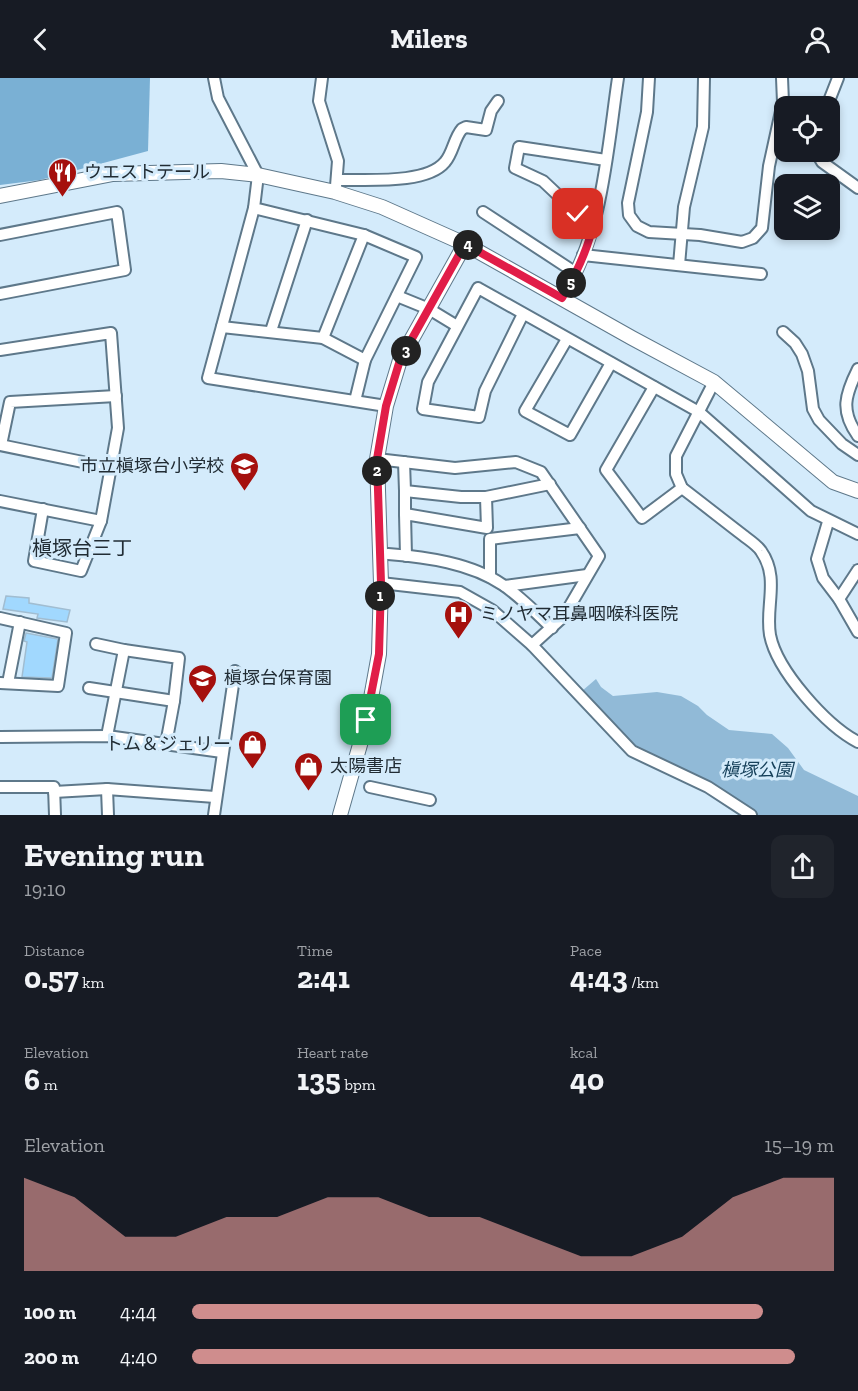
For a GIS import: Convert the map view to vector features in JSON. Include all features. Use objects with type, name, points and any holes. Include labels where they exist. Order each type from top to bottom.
[{"type":"street","points":[[214,78],[218,98],[258,176],[254,208],[208,378],[386,406]]},
{"type":"street","points":[[322,78],[319,101],[338,161],[336,186]]},
{"type":"street","points":[[562,298],[576,273],[595,218],[618,78]]},
{"type":"street","points":[[649,78],[647,112],[627,203],[629,215],[637,226],[649,232],[742,243],[753,238],[762,228],[771,156],[783,102],[782,78]]},
{"type":"street","points":[[679,264],[688,188],[704,127],[704,78]]},
{"type":"street","points":[[831,96],[838,78]]},
{"type":"street","points":[[0,196],[113,174],[211,171],[336,186],[399,178],[433,171],[448,159],[462,129],[466,127],[486,130],[491,111],[498,102]]},
{"type":"street","points":[[595,218],[578,214],[543,181],[515,168],[519,147],[606,160]]},
{"type":"street","points":[[822,162],[858,188]]},
{"type":"street","points":[[336,186],[465,244],[714,382],[833,482],[858,491]]},
{"type":"street","points":[[254,208],[364,235],[416,257],[365,360],[355,401]]},
{"type":"street","points":[[0,235],[117,212],[125,270],[0,294]]},
{"type":"street","points":[[483,212],[576,273]]},
{"type":"street","points":[[272,332],[307,220]]},
{"type":"street","points":[[323,338],[364,235]]},
{"type":"street","points":[[340,815],[366,720],[379,654],[381,583],[377,459],[386,406],[400,360],[465,244]]},
{"type":"street","points":[[583,255],[761,274]]},
{"type":"street","points":[[523,314],[485,391],[479,417],[423,409],[428,382],[478,288],[699,412],[811,512],[828,522],[858,534]]},
{"type":"street","points":[[397,296],[429,309],[457,326]]},
{"type":"street","points":[[222,327],[323,338],[365,360]]},
{"type":"street","points":[[783,332],[795,343],[802,354],[808,371],[813,409],[819,420],[842,444],[858,455]]},
{"type":"street","points":[[0,350],[111,333],[118,428],[101,521],[81,571],[34,561],[43,510]]},
{"type":"street","points":[[567,339],[525,411],[570,435],[611,363]]},
{"type":"street","points":[[858,369],[848,388],[846,401],[849,424],[858,436]]},
{"type":"street","points":[[714,382],[676,456],[676,474],[682,488],[761,550],[772,576],[770,635],[779,657],[802,692],[824,718],[842,734],[858,742]]},
{"type":"street","points":[[654,387],[606,470],[642,518],[682,488]]},
{"type":"street","points":[[112,468],[1,445],[10,402],[116,396]]},
{"type":"street","points":[[377,459],[455,468],[516,462],[541,472],[599,556],[564,616],[532,645]]},
{"type":"street","points":[[404,462],[406,556]]},
{"type":"street","points":[[405,491],[460,497],[486,497],[550,484]]},
{"type":"street","points":[[486,497],[487,528],[490,539],[490,577]]},
{"type":"street","points":[[0,501],[101,521]]},
{"type":"street","points":[[405,514],[487,528]]},
{"type":"street","points":[[828,522],[817,559],[823,578],[839,598],[858,632]]},
{"type":"street","points":[[490,539],[580,528]]},
{"type":"street","points":[[388,554],[457,565],[490,577],[506,586],[552,628]]},
{"type":"street","points":[[839,598],[858,570]]},
{"type":"street","points":[[506,586],[588,575]]},
{"type":"street","points":[[381,583],[460,592],[492,610],[532,645],[632,751],[708,787],[751,815]]},
{"type":"street","points":[[0,618],[20,622],[66,633],[58,686],[4,683],[20,622]]},
{"type":"street","points":[[96,644],[179,658],[166,744]]},
{"type":"street","points":[[107,736],[123,650]]},
{"type":"street","points":[[214,815],[235,671]]},
{"type":"street","points":[[89,688],[174,701]]},
{"type":"street","points":[[0,737],[107,736],[222,752]]},
{"type":"street","points":[[0,787],[54,787],[55,815]]},
{"type":"street","points":[[370,787],[430,800]]},
{"type":"street","points":[[54,792],[107,789],[215,797]]},
{"type":"street","points":[[107,789],[108,815]]},
{"type":"green space","name":"槇塚公園","points":[[596,679],[601,687],[613,696],[657,692],[681,696],[729,730],[772,734],[788,748],[804,770],[858,796],[858,815],[757,815],[726,794],[631,744],[582,691]]},
{"type":"shaded area","points":[[0,78],[150,78],[148,151],[40,180],[0,185]]},
{"type":"building","points":[[6,596],[29,598],[29,603],[70,610],[67,622],[37,618],[38,614],[3,609]]},
{"type":"building","points":[[26,633],[58,639],[52,678],[22,677],[27,642],[24,641]]},
{"type":"place","name":"ウエストテール","points":[[63,198]]},
{"type":"place","name":"市立槇塚台小学校","points":[[245,492]]},
{"type":"place","name":"ミノヤマ耳鼻咽喉科医院","points":[[459,640]]},
{"type":"place","name":"槇塚台保育園","points":[[203,704]]},
{"type":"place","name":"トム＆ジェリー","points":[[252,770]]},
{"type":"place","name":"太陽書店","points":[[309,792]]},
{"type":"district","name":"槇塚台三丁","points":[[82,548]]},
{"type":"route","points":[[366,720],[379,654],[381,583],[377,459],[386,406],[400,360],[465,244],[562,298],[591,237],[595,218],[578,214]]}]
